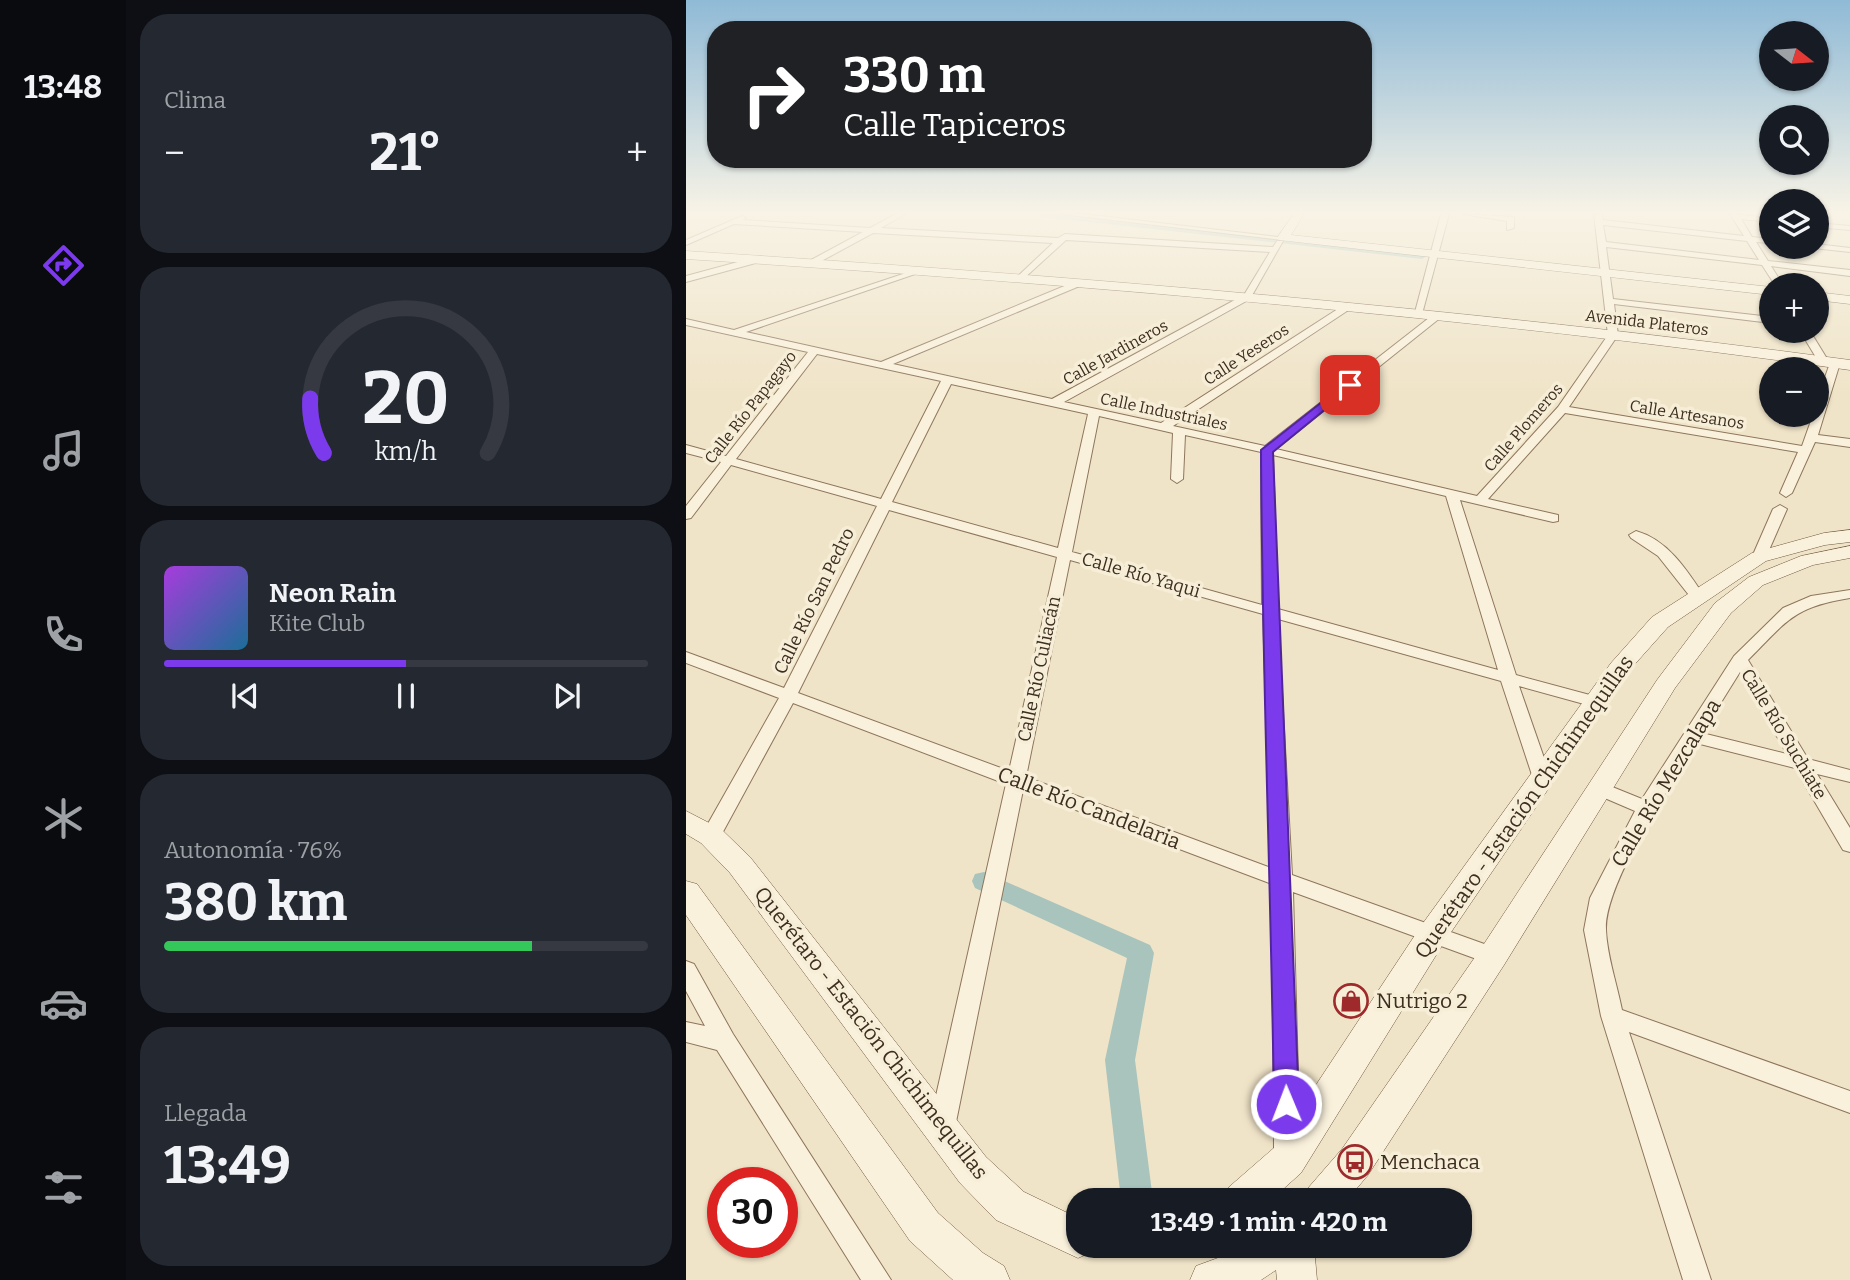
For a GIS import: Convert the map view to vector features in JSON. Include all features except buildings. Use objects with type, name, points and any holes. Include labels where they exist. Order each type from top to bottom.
[{"type":"main road","points":[[1210,1280],[1235,1273],[1259,1258]]},
{"type":"street","points":[[686,279],[705,274]]},
{"type":"street","points":[[737,332],[907,274]]},
{"type":"street","name":"Avenida Plateros","points":[[956,274],[1247,297],[1437,316],[1836,363]]},
{"type":"street","points":[[1021,278],[1025,274]]},
{"type":"street","name":"Calle Jardineros","points":[[1052,404],[1247,297],[1261,274]]},
{"type":"street","points":[[1416,314],[1428,274]]},
{"type":"street","points":[[1613,335],[1607,274],[1759,290]]},
{"type":"street","points":[[880,366],[1079,283]]},
{"type":"street","points":[[1829,298],[1850,300]]},
{"type":"street","points":[[1610,301],[1759,319]]},
{"type":"street","name":"Calle Yeseros","points":[[1162,428],[1347,307]]},
{"type":"street","points":[[1287,1160],[1282,880],[1270,611],[1267,450],[1437,316]]},
{"type":"street","name":"Calle Industriales","points":[[689,326],[737,332],[1094,414],[1267,450],[1553,518]]},
{"type":"street","name":"Calle Plomeros","points":[[1480,500],[1562,409],[1613,335]]},
{"type":"street","points":[[1786,493],[1808,444],[1836,363],[1817,343]]},
{"type":"street","name":"Calle Río Papagayo","points":[[686,515],[814,351]]},
{"type":"street","name":"Calle Río San Pedro","points":[[711,836],[789,695],[947,381]]},
{"type":"street","name":"Calle Artesanos","points":[[1562,409],[1808,444],[1850,443]]},
{"type":"street","name":"Calle Río Culiacán","points":[[942,1130],[1094,414]]},
{"type":"street","points":[[1177,479],[1179,431]]},
{"type":"street","name":"Calle Río Yaqui","points":[[686,449],[1595,702]]},
{"type":"street","points":[[1452,494],[1542,778]]},
{"type":"street","points":[[1759,557],[1780,509]]},
{"type":"street","points":[[1636,535],[1653,542],[1670,557],[1697,596]]},
{"type":"street","name":"Querétaro - Estación Chichimequillas","points":[[1256,1188],[1287,1160],[1432,935],[1619,668],[1660,622],[1759,557],[1824,539],[1850,536]]},
{"type":"street","points":[[1333,1188],[1355,1162],[1493,956],[1665,685],[1723,608],[1756,581],[1808,560],[1850,552]]},
{"type":"street","name":"Calle Río Mezcalapa","points":[[1697,1280],[1612,1016],[1595,930],[1600,898],[1646,808],[1740,659],[1787,611],[1816,599],[1850,594]]},
{"type":"street","name":"Calle Río Candelaria","points":[[686,657],[1493,956]]},
{"type":"street","name":"Calle Río Suchiate","points":[[1740,659],[1850,845]]},
{"type":"street","points":[[1693,736],[1850,776]]},
{"type":"street","points":[[1600,788],[1646,808]]},
{"type":"street","name":"Querétaro - Estación Chichimequillas","points":[[686,821],[711,836],[740,865],[973,1170],[1010,1206],[1066,1232]]},
{"type":"street","points":[[686,892],[924,1227],[969,1267],[990,1280]]},
{"type":"street","points":[[686,970],[725,1041],[877,1280]]},
{"type":"street","points":[[1612,1016],[1850,1102]]},
{"type":"street","points":[[686,1032],[725,1041]]},
{"type":"street","points":[[1295,1258],[1297,1280]]},
{"type":"waterway","points":[[984,881],[1141,953],[1120,1060],[1136,1188]]},
{"type":"place","name":"Nutrigo 2","points":[[1351,1001]]},
{"type":"place","name":"Menchaca","points":[[1355,1162]]},
{"type":"route","points":[[1286,1104],[1282,880],[1270,611],[1267,450],[1350,385]]}]
